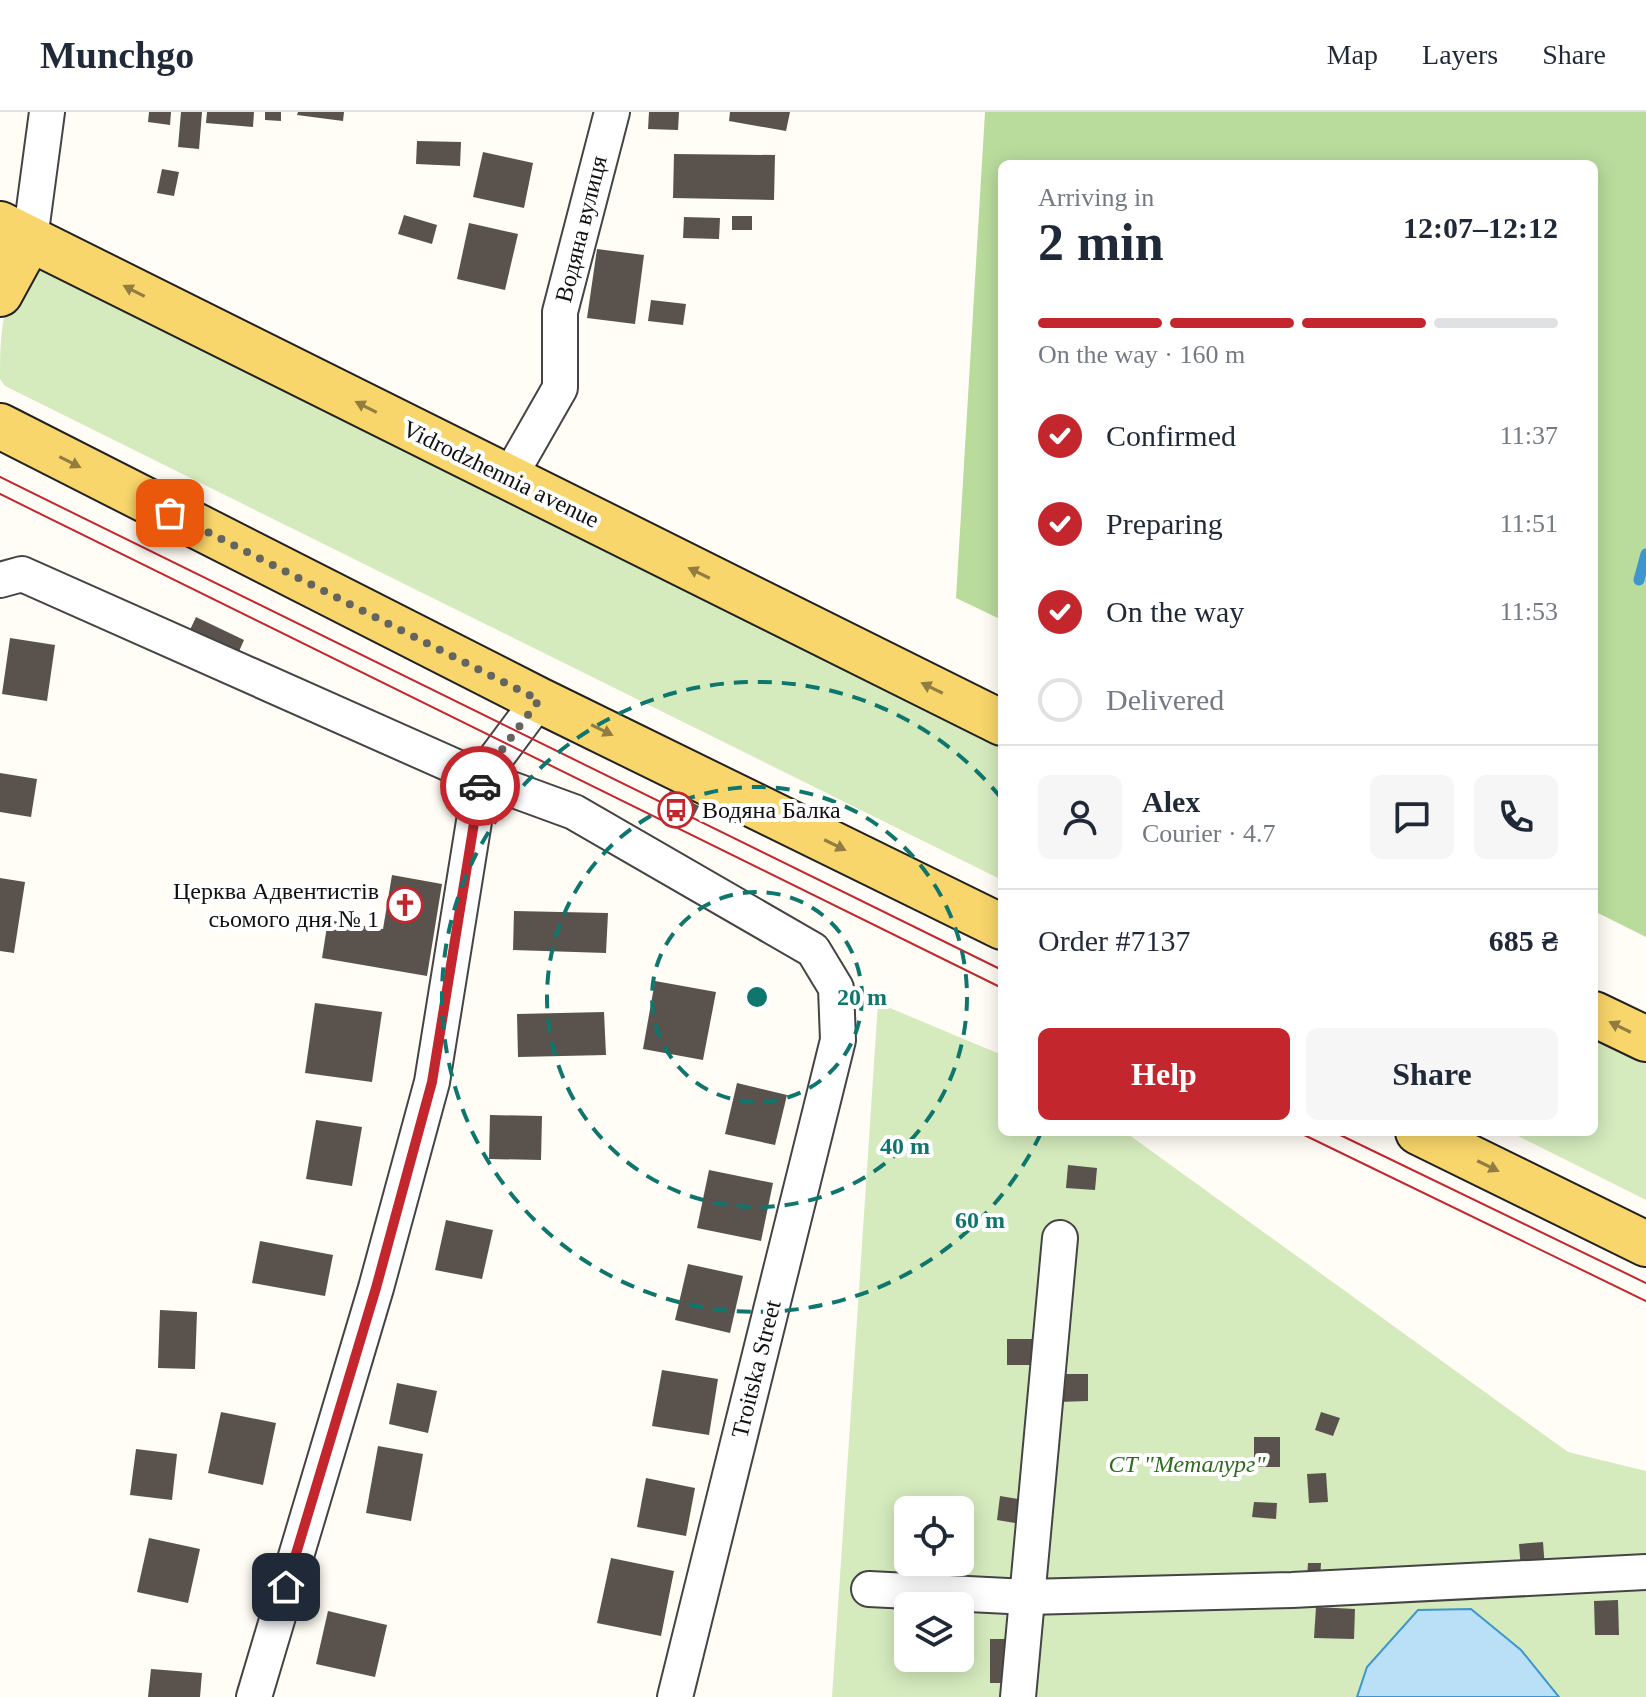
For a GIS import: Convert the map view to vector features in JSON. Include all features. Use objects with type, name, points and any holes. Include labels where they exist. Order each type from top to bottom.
[{"type":"main road","points":[[0,294],[15,231]]},
{"type":"main road","name":"Vidrodzhennia avenue","points":[[15,231],[998,721]]},
{"type":"main road","points":[[0,426],[539,700],[998,925]]},
{"type":"main road","points":[[1598,1016],[1646,1039]]},
{"type":"main road","points":[[1426,1136],[1646,1244]]},
{"type":"street","points":[[15,231],[47,112]]},
{"type":"street","name":"Водяна вулиця","points":[[508,479],[560,388],[560,312],[612,112]]},
{"type":"street","name":"Troitska Street","points":[[0,580],[22,574],[481,778],[574,812],[813,950],[836,988],[838,1040],[675,1697]]},
{"type":"street","points":[[254,1697],[376,1288],[432,1082],[481,778],[539,700]]},
{"type":"street","points":[[1018,1697],[1060,1238]]},
{"type":"street","points":[[869,1589],[1028,1597],[1292,1590],[1646,1572]]},
{"type":"green space","points":[[985,112],[1646,112],[1646,937],[1598,913],[1598,160],[998,160],[998,618],[956,598]]},
{"type":"green space","points":[[43,266],[998,736],[998,878],[5,386],[0,379],[0,362],[5,312],[18,285]]},
{"type":"green space","name":"СТ \"Металург\"","points":[[878,1003],[998,1053],[998,1136],[1131,1136],[1568,1452],[1646,1471],[1646,1697],[832,1697]]},
{"type":"green space","points":[[1598,1034],[1646,1058],[1646,1200],[1518,1136],[1598,1136]]},
{"type":"water","points":[[1471,1609],[1521,1650],[1559,1697],[1357,1697],[1367,1667],[1418,1610]]},
{"type":"building","points":[[149,112],[171,112],[170,125],[148,122]]},
{"type":"building","points":[[181,112],[202,112],[199,149],[178,147]]},
{"type":"building","points":[[207,112],[254,112],[253,127],[206,123]]},
{"type":"building","points":[[265,112],[281,112],[281,121],[265,120]]},
{"type":"building","points":[[298,112],[344,112],[343,121],[297,115]]},
{"type":"building","points":[[649,112],[679,112],[678,130],[648,129]]},
{"type":"building","points":[[730,112],[790,112],[786,131],[729,121]]},
{"type":"building","points":[[417,141],[461,142],[460,166],[416,164]]},
{"type":"building","points":[[483,152],[533,163],[524,208],[473,197]]},
{"type":"building","points":[[674,154],[775,155],[774,200],[673,198]]},
{"type":"building","points":[[162,169],[179,172],[174,196],[157,193]]},
{"type":"building","points":[[404,215],[437,225],[432,244],[398,234]]},
{"type":"building","points":[[732,216],[752,216],[752,230],[732,230]]},
{"type":"building","points":[[684,217],[720,218],[719,239],[683,238]]},
{"type":"building","points":[[469,223],[518,234],[505,290],[457,279]]},
{"type":"building","points":[[597,249],[644,255],[635,324],[587,318]]},
{"type":"building","points":[[651,300],[686,304],[683,325],[648,321]]},
{"type":"building","points":[[196,617],[244,640],[237,656],[189,632]]},
{"type":"building","points":[[10,638],[55,645],[47,701],[2,694]]},
{"type":"building","points":[[0,773],[37,779],[31,817],[0,812]]},
{"type":"building","points":[[670,791],[699,806],[694,816],[665,801]]},
{"type":"building","points":[[392,875],[442,884],[427,976],[322,958],[328,920],[383,929]]},
{"type":"building","points":[[0,878],[25,882],[14,953],[0,951]]},
{"type":"building","points":[[514,911],[608,913],[606,953],[513,950]]},
{"type":"building","points":[[655,981],[716,992],[703,1060],[643,1049]]},
{"type":"building","points":[[315,1003],[382,1012],[372,1082],[305,1073]]},
{"type":"building","points":[[604,1012],[606,1055],[518,1057],[517,1014]]},
{"type":"building","points":[[737,1083],[787,1095],[775,1145],[725,1134]]},
{"type":"building","points":[[490,1115],[542,1116],[541,1160],[489,1159]]},
{"type":"building","points":[[316,1120],[362,1127],[352,1186],[306,1179]]},
{"type":"building","points":[[1068,1165],[1097,1168],[1095,1190],[1066,1188]]},
{"type":"building","points":[[709,1170],[773,1183],[761,1241],[697,1228]]},
{"type":"building","points":[[446,1220],[493,1230],[482,1279],[435,1270]]},
{"type":"building","points":[[260,1241],[333,1255],[325,1296],[252,1283]]},
{"type":"building","points":[[688,1264],[743,1276],[730,1333],[675,1320]]},
{"type":"building","points":[[160,1310],[197,1312],[195,1369],[158,1368]]},
{"type":"building","points":[[1007,1339],[1034,1339],[1034,1365],[1007,1365]]},
{"type":"building","points":[[662,1370],[718,1379],[709,1435],[652,1426]]},
{"type":"building","points":[[1057,1374],[1088,1374],[1088,1401],[1058,1402]]},
{"type":"building","points":[[397,1383],[437,1391],[428,1433],[389,1424]]},
{"type":"building","points":[[221,1412],[276,1423],[263,1485],[208,1473]]},
{"type":"building","points":[[1321,1412],[1340,1418],[1333,1436],[1315,1430]]},
{"type":"building","points":[[1254,1437],[1280,1437],[1280,1467],[1254,1467]]},
{"type":"building","points":[[378,1446],[423,1454],[411,1521],[366,1513]]},
{"type":"building","points":[[136,1449],[177,1454],[172,1500],[130,1495]]},
{"type":"building","points":[[1326,1473],[1328,1502],[1309,1503],[1307,1474]]},
{"type":"building","points":[[646,1478],[695,1488],[686,1536],[637,1527]]},
{"type":"building","points":[[1000,1496],[1025,1500],[1021,1524],[997,1520]]},
{"type":"building","points":[[1254,1502],[1277,1503],[1276,1519],[1252,1517]]},
{"type":"building","points":[[149,1538],[200,1549],[188,1603],[137,1592]]},
{"type":"building","points":[[1543,1542],[1545,1569],[1521,1571],[1519,1544]]},
{"type":"building","points":[[611,1558],[674,1571],[661,1636],[597,1623]]},
{"type":"building","points":[[1308,1563],[1321,1563],[1320,1578],[1307,1578]]},
{"type":"building","points":[[1618,1600],[1619,1635],[1595,1635],[1594,1601]]},
{"type":"building","points":[[1316,1607],[1355,1609],[1354,1639],[1314,1638]]},
{"type":"building","points":[[328,1611],[387,1625],[375,1677],[316,1664]]},
{"type":"building","points":[[990,1639],[1014,1639],[1014,1683],[990,1683]]},
{"type":"building","points":[[151,1669],[202,1673],[200,1697],[148,1697]]},
{"type":"waterway","points":[[1639,580],[1646,554]]},
{"type":"tram line","points":[[0,477],[998,968]]},
{"type":"tram line","points":[[0,494],[998,986]]},
{"type":"tram line","points":[[1306,1136],[1646,1301]]},
{"type":"tram line","points":[[1342,1136],[1646,1283]]},
{"type":"way so far","points":[[170,513],[539,700],[481,778],[480,786]]},
{"type":"place","name":"Водяна Балка","points":[[676,810]]},
{"type":"place","name":"Церква Адвентистів сьомого дня № 1","points":[[405,905]]},
{"type":"route","points":[[286,1587],[376,1288],[432,1082],[480,786]]}]
